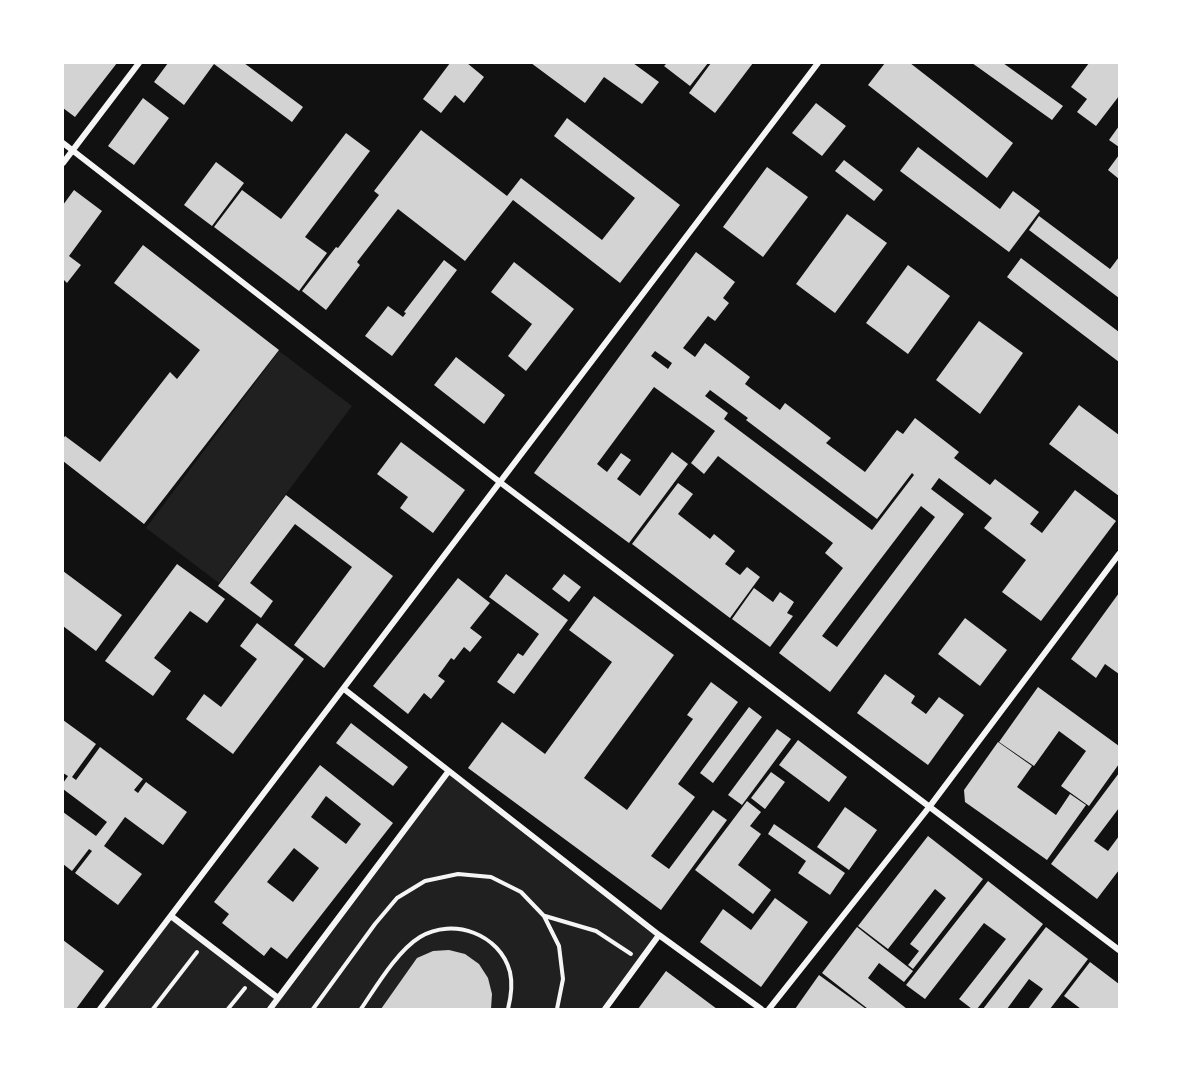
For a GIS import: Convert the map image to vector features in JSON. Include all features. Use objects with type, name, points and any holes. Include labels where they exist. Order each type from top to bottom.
[{"type":"street","points":[[63,163],[139,63]]},
{"type":"street","points":[[100,1009],[818,63]]},
{"type":"street","points":[[63,143],[501,483],[1119,950]]},
{"type":"street","points":[[769,1009],[930,806],[1119,554]]},
{"type":"street","points":[[344,689],[659,934],[761,1009]]},
{"type":"street","points":[[270,1009],[448,772]]},
{"type":"street","points":[[171,916],[278,998]]},
{"type":"street","points":[[605,1009],[659,934]]},
{"type":"path","points":[[313,1009],[375,924],[397,898],[425,881],[458,874],[491,877],[521,892],[544,915],[559,946],[561,957],[563,979],[557,1009]]},
{"type":"path","points":[[544,915],[596,931],[641,960]]},
{"type":"path","points":[[361,1009],[405,950],[419,938],[436,930],[455,928],[473,932],[489,941],[502,954],[510,971],[512,990],[508,1009]]},
{"type":"path","points":[[153,1009],[205,942]]},
{"type":"path","points":[[228,1009],[252,978]]},
{"type":"shaded area","points":[[279,351],[352,406],[219,583],[146,528]]},
{"type":"shaded area","points":[[448,772],[659,935],[605,1009],[100,1009],[171,916],[278,998]]},
{"type":"building","points":[[63,63],[117,63],[75,117],[63,108]]},
{"type":"building","points":[[168,63],[244,63],[303,107],[292,122],[214,64],[184,105],[154,82]]},
{"type":"building","points":[[450,63],[467,63],[484,77],[464,103],[455,95],[441,113],[423,99]]},
{"type":"building","points":[[531,63],[633,63],[659,82],[642,104],[604,77],[585,103]]},
{"type":"building","points":[[667,63],[708,63],[690,86],[664,66]]},
{"type":"building","points":[[711,63],[753,63],[715,113],[689,93]]},
{"type":"building","points":[[885,63],[910,63],[1013,143],[987,178],[868,85]]},
{"type":"building","points":[[972,63],[1003,63],[1063,106],[1052,120]]},
{"type":"building","points":[[1089,63],[1119,63],[1119,96],[1096,126],[1077,112],[1087,99],[1071,87]]},
{"type":"building","points":[[143,98],[169,118],[134,165],[108,146]]},
{"type":"building","points":[[816,103],[846,126],[822,156],[792,133]]},
{"type":"building","points":[[567,118],[680,205],[620,283],[513,200],[465,261],[398,209],[357,262],[360,265],[326,310],[302,291],[379,195],[374,191],[421,130],[507,196],[521,178],[602,240],[635,198],[554,136]]},
{"type":"building","points":[[1119,126],[1119,147],[1109,140]]},
{"type":"building","points":[[346,133],[370,151],[305,237],[327,253],[299,291],[214,227],[242,190],[281,219]]},
{"type":"building","points":[[918,147],[1000,209],[1013,191],[1040,211],[1009,252],[900,171]]},
{"type":"building","points":[[1119,155],[1119,179],[1108,170]]},
{"type":"building","points":[[844,160],[883,190],[874,201],[835,171]]},
{"type":"building","points":[[216,162],[244,183],[212,226],[184,205]]},
{"type":"building","points":[[767,167],[808,197],[763,257],[723,227]]},
{"type":"building","points":[[74,190],[102,211],[69,256],[81,265],[67,283],[63,279],[63,205]]},
{"type":"building","points":[[847,214],[887,243],[835,313],[796,284]]},
{"type":"building","points":[[1039,216],[1110,269],[1119,257],[1119,298],[1029,230]]},
{"type":"building","points":[[143,245],[279,350],[144,524],[63,461],[65,436],[100,462],[170,372],[177,379],[200,350],[114,283]]},
{"type":"building","points":[[696,252],[735,282],[723,298],[729,303],[715,321],[708,316],[683,348],[695,357],[705,343],[750,377],[745,384],[780,410],[785,403],[831,438],[826,443],[865,472],[897,430],[903,434],[915,418],[959,452],[954,458],[990,485],[995,479],[1039,512],[1030,524],[1042,533],[1075,490],[1116,521],[1041,621],[1002,592],[1026,560],[984,528],[992,518],[939,478],[931,489],[964,514],[830,692],[779,653],[843,568],[825,553],[833,543],[718,456],[704,474],[691,463],[715,431],[654,387],[597,464],[607,472],[621,453],[631,460],[617,479],[640,496],[672,452],[688,464],[629,543],[534,473]],"holes":[[[655,351],[672,363],[668,369],[651,356]],[[710,390],[877,519],[912,473],[914,475],[872,530],[724,419],[728,413],[705,396]],[[921,506],[935,517],[837,647],[822,636]]]},
{"type":"building","points":[[1021,258],[1119,332],[1119,362],[1007,277]]},
{"type":"building","points":[[444,260],[457,270],[392,356],[365,336],[388,306],[403,317],[406,313],[404,312]]},
{"type":"building","points":[[514,262],[574,309],[526,371],[508,356],[532,324],[491,292]]},
{"type":"building","points":[[908,265],[950,296],[908,354],[866,323]]},
{"type":"building","points":[[979,321],[1023,353],[980,414],[936,380]]},
{"type":"building","points":[[456,357],[505,395],[484,424],[434,385]]},
{"type":"building","points":[[1079,405],[1119,435],[1119,496],[1049,444]]},
{"type":"building","points":[[401,442],[465,490],[433,533],[400,508],[408,497],[377,474]]},
{"type":"building","points":[[678,483],[693,494],[678,514],[710,539],[714,534],[735,551],[725,564],[740,575],[747,567],[760,577],[730,618],[632,544]]},
{"type":"building","points":[[286,495],[393,576],[324,668],[294,645],[352,567],[295,524],[250,583],[273,601],[261,618],[218,586]]},
{"type":"building","points":[[177,564],[225,599],[207,623],[190,611],[154,658],[171,671],[153,696],[105,661]]},
{"type":"building","points":[[63,571],[122,615],[96,651],[63,626]]},
{"type":"building","points":[[506,574],[568,620],[514,694],[497,682],[518,653],[523,656],[539,634],[489,597]]},
{"type":"building","points":[[564,574],[581,587],[569,602],[552,589]]},
{"type":"building","points":[[458,578],[490,603],[470,628],[482,637],[470,652],[464,647],[454,660],[451,658],[438,676],[445,681],[431,699],[424,693],[408,714],[373,686]]},
{"type":"building","points":[[754,588],[773,602],[780,592],[794,602],[787,613],[793,616],[770,647],[732,619]]},
{"type":"building","points":[[1119,593],[1119,674],[1105,664],[1096,678],[1071,659]]},
{"type":"building","points":[[594,596],[674,655],[584,778],[627,810],[693,719],[687,715],[711,682],[738,702],[678,784],[695,797],[651,856],[669,869],[713,810],[727,820],[661,910],[468,768],[502,722],[545,754],[612,662],[569,630]]},
{"type":"building","points":[[965,618],[1007,650],[980,686],[938,654]]},
{"type":"building","points":[[257,623],[304,659],[233,754],[186,719],[204,694],[221,707],[257,659],[240,646]]},
{"type":"building","points":[[885,674],[915,696],[911,703],[926,714],[939,697],[964,715],[928,765],[857,713]]},
{"type":"building","points":[[1038,687],[1119,746],[1119,764],[1089,806],[1061,786],[1086,751],[1059,731],[1034,766],[999,742]]},
{"type":"building","points":[[749,707],[762,717],[713,783],[700,773]]},
{"type":"building","points":[[63,720],[96,744],[72,777],[76,780],[100,747],[143,779],[134,790],[138,793],[146,782],[187,812],[163,845],[125,817],[104,846],[142,874],[118,905],[75,873],[92,851],[89,849],[72,871],[63,864],[63,812],[96,836],[107,822],[63,789],[63,783],[68,776],[63,773]]},
{"type":"building","points":[[351,723],[408,767],[393,786],[336,743]]},
{"type":"building","points":[[777,729],[791,739],[742,805],[728,795]]},
{"type":"building","points":[[798,740],[847,777],[829,802],[779,765]]},
{"type":"building","points":[[998,742],[1032,766],[1017,787],[1056,815],[1070,794],[1086,805],[1047,860],[965,802],[964,790]]},
{"type":"building","points":[[320,765],[393,823],[287,959],[271,947],[264,956],[222,923],[229,914],[214,902]],"holes":[[[326,796],[361,824],[346,844],[311,817]],[[294,848],[319,868],[293,902],[267,882]]]},
{"type":"building","points":[[771,772],[785,782],[765,809],[751,798]]},
{"type":"building","points":[[1119,773],[1119,808],[1094,841],[1108,851],[1119,836],[1119,870],[1097,899],[1051,864]]},
{"type":"building","points":[[747,801],[761,812],[750,826],[761,834],[738,865],[771,890],[753,914],[695,870]]},
{"type":"building","points":[[845,807],[877,830],[849,870],[817,847]]},
{"type":"building","points":[[774,824],[845,873],[830,895],[798,873],[806,861],[768,834]]},
{"type":"building","points":[[928,836],[983,879],[913,969],[908,965],[919,951],[910,944],[946,898],[935,889],[888,949],[858,926]]},
{"type":"building","points":[[988,881],[1043,924],[977,1009],[972,1009],[959,999],[1006,939],[984,923],[925,999],[906,985]]},
{"type":"building","points":[[775,898],[808,922],[761,987],[700,942],[723,909],[751,930]]},
{"type":"building","points":[[857,927],[913,971],[904,982],[879,963],[868,978],[907,1009],[868,1009],[822,973]]},
{"type":"building","points":[[1046,927],[1088,959],[1050,1009],[1028,1009],[1043,989],[1029,979],[1007,1009],[983,1009]]},
{"type":"building","points":[[63,940],[104,971],[76,1009],[63,1009]]},
{"type":"building","points":[[449,950],[465,954],[479,964],[488,978],[492,994],[491,1009],[381,1009],[417,958],[433,951]]},
{"type":"building","points":[[1090,962],[1119,984],[1119,1009],[1081,1009],[1064,996]]},
{"type":"building","points":[[666,971],[717,1009],[638,1009]]},
{"type":"building","points":[[819,975],[866,1009],[795,1009]]}]
